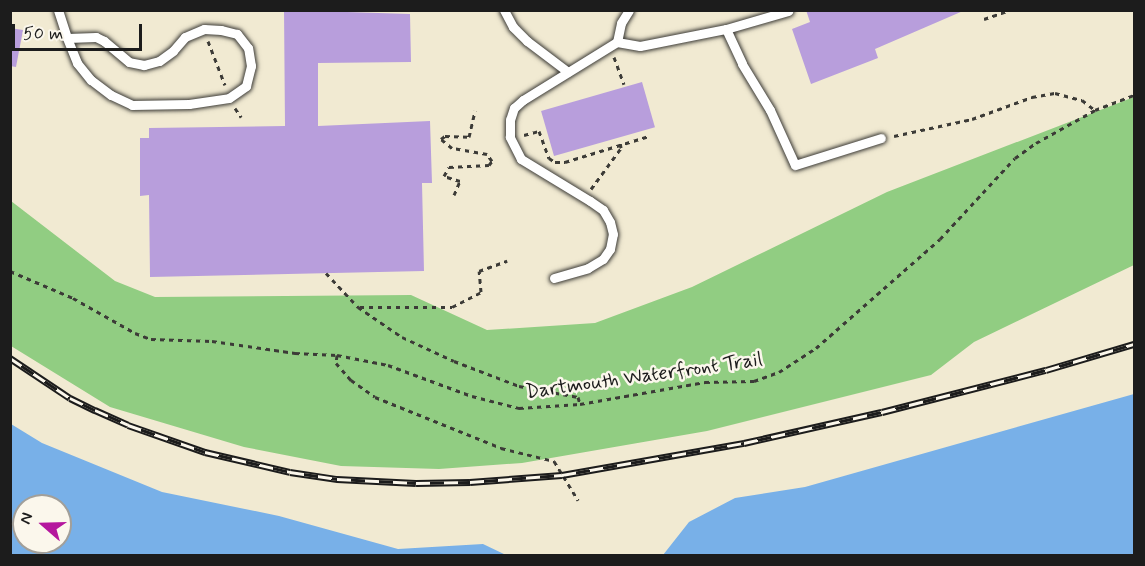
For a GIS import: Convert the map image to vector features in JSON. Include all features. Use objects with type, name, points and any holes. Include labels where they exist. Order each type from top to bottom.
[{"type":"lane","points":[[58,10],[67,38],[77,63],[91,80],[111,95],[132,105],[189,104],[230,98],[246,86],[251,66],[248,48],[237,34],[221,30],[204,29],[185,37],[159,61],[144,65],[129,62],[96,37],[67,38]]},
{"type":"lane","points":[[504,10],[513,27],[527,41],[568,72]]},
{"type":"lane","points":[[614,45],[621,23],[629,10]]},
{"type":"lane","points":[[554,278],[588,268],[603,259],[610,249],[613,234],[610,222],[603,210],[521,159],[508,129],[514,108],[544,84],[614,45],[640,46],[726,29],[788,11]]},
{"type":"lane","points":[[726,29],[742,64],[770,110],[795,165],[881,138]]},
{"type":"path","points":[[984,19],[1010,10]]},
{"type":"path","points":[[204,29],[230,98],[241,117]]},
{"type":"path","points":[[614,45],[624,84]]},
{"type":"path","points":[[881,138],[972,119],[1032,97],[1054,93],[1082,100],[1095,110]]},
{"type":"path","name":"Dartmouth Waterfront Trail","points":[[10,271],[73,298],[135,333],[151,339],[212,341],[295,353],[338,355],[388,365],[498,404],[533,409],[580,404],[705,382],[754,381],[779,372],[816,348],[931,246],[1015,158],[1036,143],[1095,110],[1134,95]]},
{"type":"path","points":[[454,195],[460,181],[444,176],[449,168],[489,165],[492,161],[487,154],[452,148],[441,139],[445,136],[470,137],[475,111]]},
{"type":"path","points":[[510,138],[540,131],[549,158],[555,162],[565,162],[620,143],[649,136]]},
{"type":"path","points":[[584,197],[621,148],[620,143]]},
{"type":"path","points":[[358,307],[452,307],[482,292],[479,271],[507,261]]},
{"type":"path","points":[[326,273],[358,307],[402,337],[454,362],[519,386],[578,397],[580,404]]},
{"type":"path","points":[[338,355],[336,363],[351,380],[375,397],[501,448],[554,461],[578,500]]},
{"type":"green space","points":[[1134,97],[1134,265],[974,342],[931,375],[707,431],[522,463],[439,469],[341,466],[244,447],[110,407],[11,346],[11,201],[115,281],[155,297],[411,295],[487,330],[595,323],[692,287],[887,192]]},
{"type":"water","points":[[1134,394],[1134,555],[663,555],[689,522],[735,498],[805,487]]},
{"type":"water","points":[[11,424],[42,443],[162,492],[279,516],[398,549],[483,544],[506,555],[11,555]]},
{"type":"building","points":[[284,10],[410,14],[411,62],[318,63],[318,126],[430,121],[432,183],[422,183],[424,271],[150,277],[149,195],[140,196],[140,138],[149,138],[149,128],[285,126]]},
{"type":"building","points":[[806,10],[963,11],[875,49],[878,58],[811,84],[792,29],[810,22]]},
{"type":"building","points":[[10,28],[23,30],[16,67],[10,66]]},
{"type":"building","points":[[642,82],[655,127],[554,156],[541,111]]},
{"type":"railway","points":[[10,358],[70,398],[128,425],[205,452],[290,472],[337,479],[416,483],[470,482],[562,475],[744,443],[882,412],[1046,370],[1134,344]]}]
